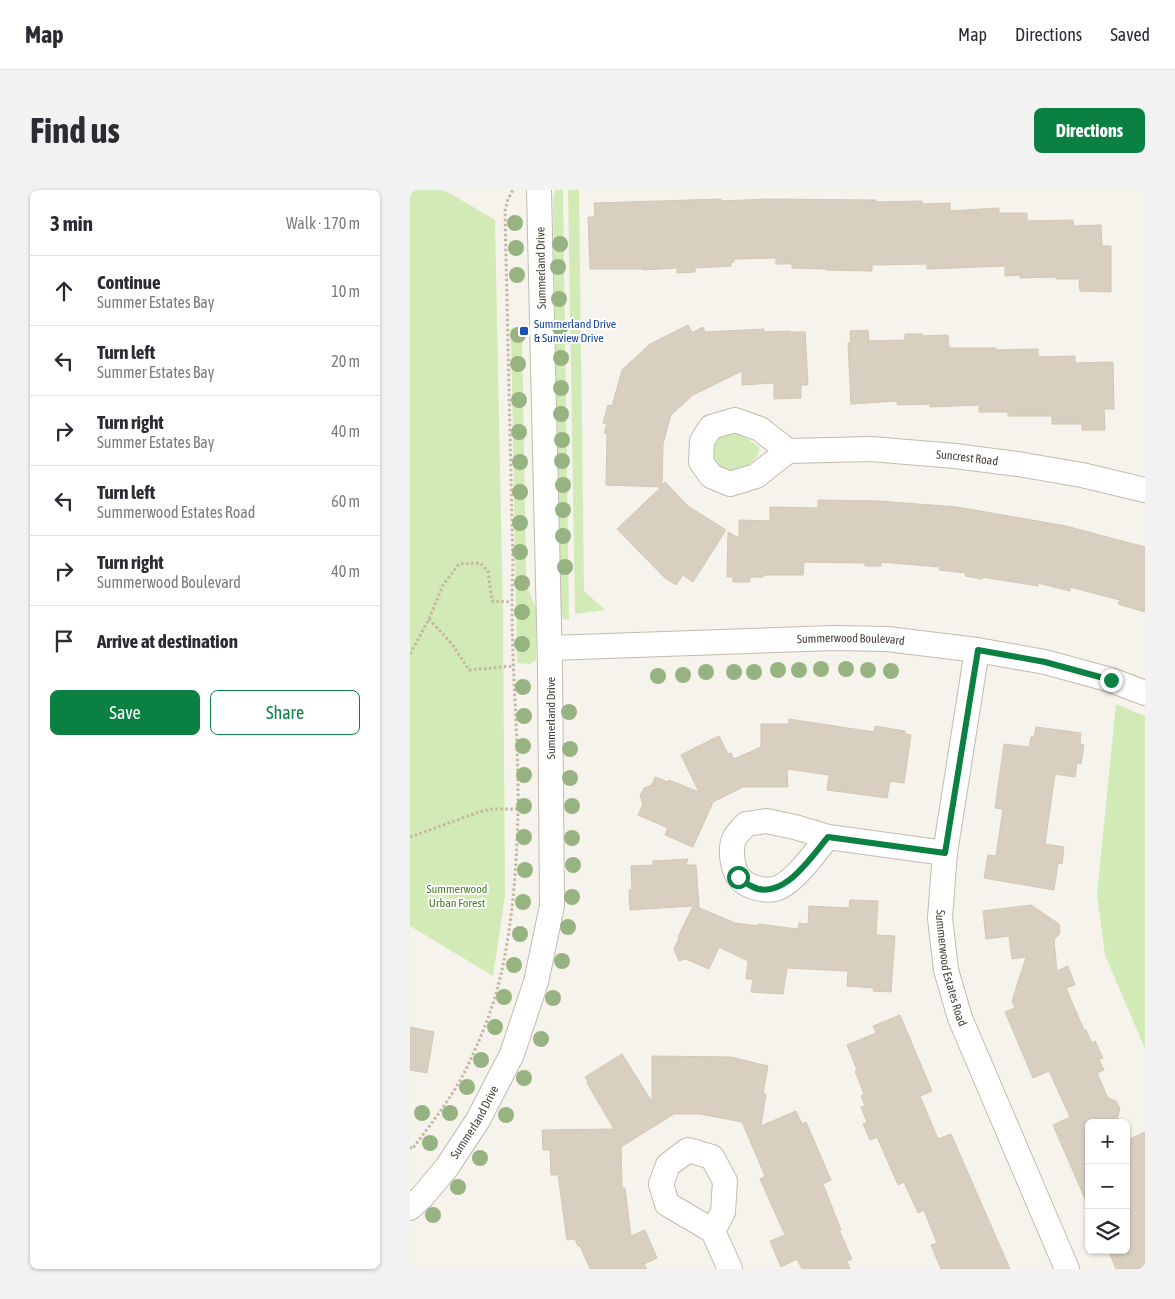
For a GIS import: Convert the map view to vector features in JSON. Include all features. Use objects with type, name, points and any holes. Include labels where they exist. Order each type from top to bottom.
[{"type":"street","name":"Summerland Drive","points":[[410,1208],[422,1197],[446,1167],[478,1120],[512,1054],[536,982],[552,906],[550,648],[539,190]]},
{"type":"street","name":"Suncrest Road","points":[[788,451],[872,449],[955,456],[1082,475],[1145,490]]},
{"type":"street","name":"Summerwood Boulevard","points":[[550,648],[832,638],[887,639],[978,650],[1045,662],[1111,680],[1145,693]]},
{"type":"street","name":"Summerwood Estates Road","points":[[978,650],[945,853],[940,918],[946,970],[960,1018],[1067,1269]]},
{"type":"street","points":[[828,837],[945,853]]},
{"type":"street","points":[[713,1231],[730,1269]]},
{"type":"path","points":[[411,1148],[446,1102],[466,1068],[488,1017],[508,942],[512,907],[518,809],[511,602],[513,556],[505,211],[513,190]]},
{"type":"path","points":[[410,654],[429,619],[443,585],[458,564],[480,563],[488,571],[492,601],[511,602]]},
{"type":"path","points":[[429,619],[452,644],[469,670],[513,666]]},
{"type":"path","points":[[410,837],[479,812],[492,809],[518,809]]},
{"type":"green space","name":"Summerwood Urban Forest","points":[[410,190],[441,190],[495,220],[503,616],[505,896],[493,976],[410,926]]},
{"type":"green space","points":[[555,190],[563,190],[569,619],[564,620],[560,610],[553,203]]},
{"type":"green space","points":[[568,190],[579,190],[584,591],[605,610],[575,614]]},
{"type":"green space","points":[[522,328],[526,584],[536,608],[536,660],[530,664],[517,663],[511,329]]},
{"type":"green space","points":[[735,432],[759,447],[759,451],[755,459],[734,472],[718,464],[712,452],[718,439],[725,434]]},
{"type":"green space","points":[[1116,704],[1145,716],[1145,1049],[1105,955],[1097,895]]},
{"type":"building","points":[[721,199],[721,201],[767,199],[876,200],[876,202],[922,201],[922,204],[950,203],[950,211],[999,208],[999,213],[1027,213],[1027,221],[1073,220],[1074,226],[1101,225],[1102,246],[1111,246],[1111,292],[1080,291],[1079,279],[1056,279],[1056,277],[1020,278],[1020,275],[1005,276],[1005,266],[927,269],[927,264],[872,265],[872,271],[826,270],[792,268],[792,264],[776,264],[776,258],[734,259],[734,262],[731,262],[731,266],[695,268],[695,272],[677,273],[677,268],[643,270],[590,269],[588,217],[595,217],[594,203]]},
{"type":"building","points":[[688,325],[692,333],[703,327],[705,332],[764,329],[764,332],[805,332],[808,385],[801,385],[801,398],[774,399],[774,383],[742,385],[742,371],[693,395],[671,415],[663,444],[662,485],[665,482],[688,506],[726,530],[693,582],[683,575],[676,585],[665,578],[617,529],[661,487],[606,485],[607,434],[604,433],[607,424],[603,423],[608,405],[612,406],[622,370],[650,344]]},
{"type":"building","points":[[868,330],[869,341],[905,340],[905,334],[922,334],[922,336],[948,335],[949,348],[1038,349],[1038,357],[1075,356],[1075,363],[1113,362],[1114,409],[1104,409],[1105,430],[1082,430],[1082,424],[1052,424],[1052,416],[1008,416],[1008,412],[979,412],[979,405],[930,407],[930,404],[897,405],[897,401],[851,404],[848,343],[851,343],[850,331]]},
{"type":"building","points":[[818,500],[878,501],[957,507],[1066,526],[1145,547],[1145,612],[1118,604],[1120,600],[1070,587],[1070,591],[1038,583],[1038,586],[965,576],[966,573],[939,570],[940,567],[881,562],[881,566],[865,566],[865,563],[804,562],[803,575],[763,575],[763,577],[750,577],[750,582],[733,582],[733,577],[727,577],[728,532],[739,538],[739,520],[770,521],[770,507],[818,508]]},
{"type":"building","points":[[789,719],[874,732],[875,726],[905,731],[905,734],[911,735],[904,783],[890,781],[887,798],[827,790],[829,775],[787,769],[788,787],[743,787],[713,802],[693,847],[665,835],[668,828],[638,815],[643,804],[640,796],[644,788],[652,785],[655,777],[668,782],[669,780],[699,792],[681,755],[719,736],[728,754],[731,753],[734,759],[761,747],[761,724],[789,724]]},
{"type":"building","points":[[1036,727],[1081,733],[1080,744],[1084,745],[1081,764],[1077,763],[1075,777],[1055,774],[1045,844],[1064,847],[1062,864],[1058,863],[1054,890],[984,878],[988,855],[996,856],[1003,809],[995,808],[1004,744],[1029,747]]},
{"type":"building","points":[[688,859],[686,865],[696,865],[699,906],[695,906],[735,923],[798,929],[799,923],[808,924],[809,906],[849,908],[850,900],[878,901],[876,935],[895,936],[891,992],[873,991],[874,988],[847,986],[848,971],[787,968],[783,994],[751,992],[753,979],[746,979],[748,961],[719,947],[709,969],[686,959],[679,961],[674,949],[693,906],[630,910],[629,890],[632,890],[631,866],[653,865],[653,861]]},
{"type":"building","points":[[1031,905],[1059,924],[1060,933],[1054,940],[1057,971],[1068,966],[1075,985],[1066,988],[1084,1030],[1086,1030],[1092,1043],[1095,1041],[1103,1058],[1099,1059],[1104,1070],[1097,1073],[1108,1098],[1116,1101],[1120,1109],[1117,1119],[1085,1119],[1085,1199],[1053,1125],[1070,1117],[1049,1071],[1033,1078],[1005,1012],[1015,1008],[1012,1001],[1026,957],[1012,959],[1009,936],[986,939],[983,911]]},
{"type":"building","points":[[900,1015],[932,1091],[920,1096],[938,1139],[951,1134],[1010,1269],[941,1269],[931,1245],[937,1243],[924,1210],[918,1213],[904,1182],[898,1185],[877,1137],[870,1140],[863,1124],[867,1122],[861,1107],[865,1106],[861,1096],[864,1094],[847,1045],[876,1033],[873,1026]]},
{"type":"building","points":[[410,1027],[434,1032],[427,1073],[410,1070]]},
{"type":"building","points":[[622,1054],[652,1102],[652,1056],[731,1057],[768,1066],[763,1093],[766,1094],[761,1126],[796,1111],[802,1124],[806,1122],[831,1180],[823,1184],[841,1230],[839,1230],[852,1259],[847,1261],[850,1269],[802,1269],[797,1259],[781,1267],[770,1241],[785,1235],[760,1179],[765,1176],[742,1122],[700,1114],[674,1114],[621,1147],[622,1188],[625,1188],[631,1236],[645,1230],[657,1258],[644,1264],[647,1269],[590,1269],[575,1239],[567,1240],[558,1175],[551,1175],[550,1150],[543,1150],[542,1130],[614,1129],[585,1077]]},
{"type":"building","points":[[1145,1132],[1145,1269],[1116,1269],[1110,1254],[1130,1254],[1130,1139]]},
{"type":"place","name":"Summerland Drive & Sunview Drive","points":[[524,331]]},
{"type":"route","points":[[738,877],[753,887],[769,890],[780,888],[792,878],[828,837],[945,853],[978,650],[1045,662],[1111,680]]}]
